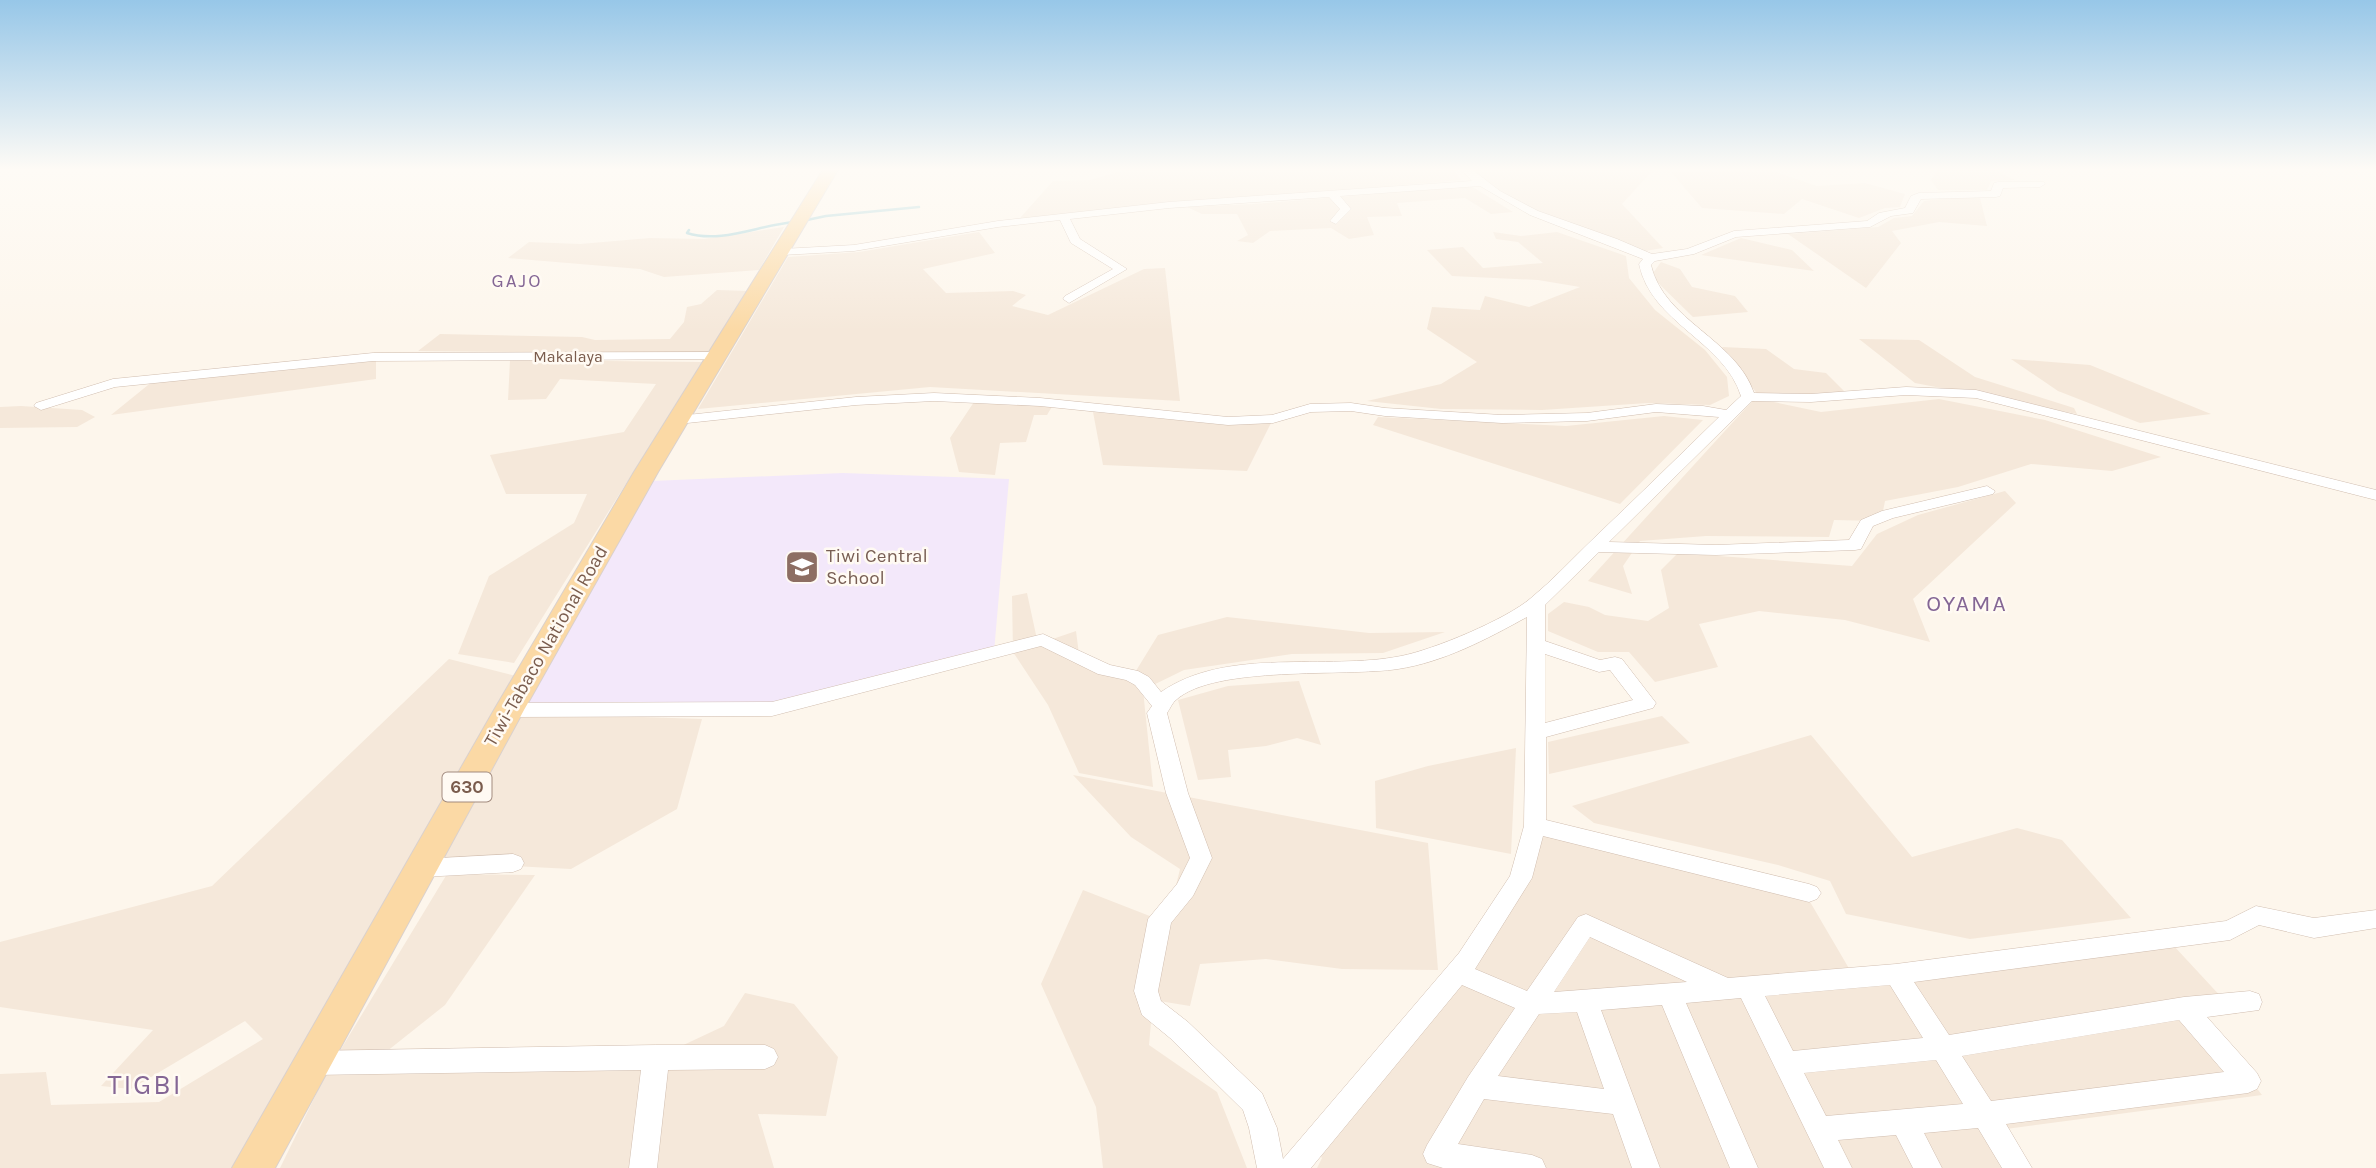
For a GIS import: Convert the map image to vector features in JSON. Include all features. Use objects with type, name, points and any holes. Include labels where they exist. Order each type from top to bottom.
[{"type":"main road","name":"Tiwi-Tabaco National Road","points":[[253,1168],[509,710],[686,406],[799,223]]},
{"type":"street","points":[[782,252],[854,248],[1014,223]]},
{"type":"street","points":[[1065,223],[1075,241],[1121,269],[1069,299]]},
{"type":"street","points":[[1559,223],[1613,241],[1651,258],[1690,252],[1734,234],[1871,223]]},
{"type":"street","points":[[1651,258],[1645,271],[1657,293],[1735,368],[1742,377],[1748,397]]},
{"type":"street","name":"Makalaya","points":[[41,406],[113,383],[373,357],[717,356]]},
{"type":"street","points":[[1271,1168],[1263,1128],[1253,1102],[1151,1007],[1146,991],[1160,919],[1185,890],[1201,858],[1174,780],[1157,713],[1159,702],[1171,692],[1189,684],[1272,668],[1398,663],[1445,647],[1506,621],[1536,604],[1748,397],[1811,398],[1906,391],[1976,394],[2376,495]]},
{"type":"street","points":[[686,406],[934,397],[1040,402],[1228,421],[1273,419],[1310,408],[1351,407],[1385,412],[1502,419],[1587,417],[1656,408],[1703,410],[1729,415]]},
{"type":"street","points":[[1597,547],[1716,550],[1855,545],[1867,523],[1888,514],[1987,491]]},
{"type":"street","points":[[1293,1168],[1457,972],[1521,877],[1535,826],[1536,604]]},
{"type":"street","points":[[509,710],[772,709],[1043,640],[1105,670],[1142,681],[1159,702]]},
{"type":"street","points":[[1535,644],[1599,666],[1615,663],[1646,703],[1536,733]]},
{"type":"street","points":[[1535,826],[1809,893]]},
{"type":"street","points":[[422,868],[513,863]]},
{"type":"street","points":[[1457,972],[1531,1004],[1585,1001],[1896,974],[2230,930],[2256,915],[2314,928],[2376,919]]},
{"type":"street","points":[[1532,1168],[1437,1154],[1477,1086],[1586,924],[1737,988],[1785,1063],[1821,1129],[1838,1168]]},
{"type":"street","points":[[1896,974],[1982,1115],[2018,1168]]},
{"type":"street","points":[[1669,992],[1744,1168]]},
{"type":"street","points":[[1585,1001],[1646,1168]]},
{"type":"street","points":[[1785,1063],[1942,1048],[2184,1007],[2250,1002]]},
{"type":"street","points":[[1821,1129],[1982,1115],[2248,1081],[2184,1007]]},
{"type":"street","points":[[643,1168],[656,1057]]},
{"type":"street","points":[[311,1063],[765,1057]]},
{"type":"street","points":[[1477,1086],[1622,1103]]},
{"type":"street","points":[[1904,1123],[1928,1168]]},
{"type":"shaded area","points":[[1241,223],[1369,223],[1374,235],[1349,239],[1331,228],[1270,231],[1253,243],[1237,241],[1248,235]]},
{"type":"shaded area","points":[[1560,223],[1639,223],[1663,248],[1639,252]]},
{"type":"shaded area","points":[[1886,223],[1936,223],[1892,231],[1901,243],[1866,288],[1788,234],[1878,227]]},
{"type":"shaded area","points":[[1945,223],[1986,223],[1987,226]]},
{"type":"shaded area","points":[[784,227],[759,270],[664,277],[640,269],[508,258],[529,242],[580,244],[650,238],[704,239]]},
{"type":"shaded area","points":[[979,232],[995,253],[923,269],[946,293],[1013,291],[1026,295],[1012,306],[1048,315],[1144,269],[1165,268],[1180,401],[930,387],[698,409],[788,257],[859,252]]},
{"type":"shaded area","points":[[1493,232],[1521,236],[1557,232],[1626,256],[1629,278],[1655,310],[1705,350],[1727,377],[1729,396],[1710,405],[1648,403],[1542,410],[1441,409],[1367,401],[1441,384],[1477,362],[1427,329],[1432,307],[1480,310],[1485,296],[1529,307],[1580,287],[1538,280],[1452,276],[1427,250],[1463,247],[1483,268],[1543,263],[1518,242],[1496,239]]},
{"type":"shaded area","points":[[1741,238],[1792,250],[1814,271],[1701,255]]},
{"type":"shaded area","points":[[1661,262],[1680,269],[1692,287],[1735,296],[1748,312],[1693,317],[1651,276]]},
{"type":"shaded area","points":[[717,290],[749,291],[711,354],[418,351],[440,334],[582,337],[595,340],[670,339],[684,322],[687,307],[701,304]]},
{"type":"shaded area","points":[[1859,339],[1919,340],[1975,377],[2074,408],[2077,414],[1915,383]]},
{"type":"shaded area","points":[[1722,347],[1766,349],[1794,369],[1826,373],[1848,395],[1758,395]]},
{"type":"shaded area","points":[[376,357],[376,379],[111,415],[153,381]]},
{"type":"shaded area","points":[[2011,359],[2090,365],[2211,414],[2140,423],[2058,391]]},
{"type":"shaded area","points":[[510,360],[702,362],[514,663],[458,654],[489,576],[574,523],[587,494],[506,494],[490,455],[624,432],[656,384],[560,379],[546,399],[508,400]]},
{"type":"shaded area","points":[[1755,398],[1821,412],[1939,399],[2045,420],[2161,457],[2112,471],[2031,464],[1958,487],[1885,501],[1881,521],[1834,520],[1829,537],[1706,536],[1640,541],[1623,566],[1632,594],[1588,581]]},
{"type":"shaded area","points":[[974,402],[1053,405],[1047,415],[1034,415],[1026,442],[1000,443],[995,475],[959,472],[950,438]]},
{"type":"shaded area","points":[[0,407],[82,410],[95,417],[77,427],[0,428]]},
{"type":"shaded area","points":[[1093,412],[1226,425],[1271,423],[1247,471],[1103,465]]},
{"type":"shaded area","points":[[1664,416],[1703,420],[1620,504],[1373,425],[1378,417],[1566,426]]},
{"type":"shaded area","name":"Tiwi Central School","points":[[843,473],[1009,479],[994,652],[770,713],[524,711],[651,481]]},
{"type":"shaded area","points":[[2005,491],[2016,503],[1913,599],[1930,642],[1845,620],[1759,611],[1699,624],[1718,667],[1655,682],[1629,652],[1598,652],[1548,631],[1548,614],[1564,602],[1589,607],[1605,615],[1648,621],[1669,608],[1661,570],[1678,553],[1852,566],[1877,534],[1918,515]]},
{"type":"shaded area","points":[[1027,593],[1038,644],[1076,631],[1080,662],[1134,674],[1158,635],[1227,617],[1369,633],[1445,632],[1383,653],[1292,654],[1184,670],[1143,690],[1153,787],[1079,773],[1048,705],[1013,652],[1012,596]]},
{"type":"shaded area","points":[[449,659],[516,676],[497,712],[702,719],[677,809],[571,869],[412,861],[237,1168],[0,1168],[0,1074],[46,1072],[51,1105],[159,1102],[263,1039],[245,1021],[131,1089],[101,1086],[153,1030],[0,1007],[0,942],[212,886]]},
{"type":"shaded area","points":[[1299,681],[1321,745],[1297,738],[1266,746],[1228,750],[1231,777],[1198,780],[1178,700],[1228,686]]},
{"type":"shaded area","points":[[1662,716],[1690,743],[1549,774],[1548,742]]},
{"type":"shaded area","points":[[1811,735],[1912,857],[2017,828],[2062,840],[2131,918],[1970,939],[1846,914],[1830,881],[1778,865],[1594,823],[1572,806]]},
{"type":"shaded area","points":[[1516,748],[1511,854],[1376,828],[1375,781],[1428,766]]},
{"type":"shaded area","points":[[1073,775],[1428,843],[1438,970],[1342,969],[1266,959],[1200,964],[1190,1006],[1153,1000],[1149,1045],[1217,1092],[1247,1168],[1103,1168],[1096,1107],[1041,984],[1083,890],[1160,920],[1165,931],[1180,869],[1131,837]]},
{"type":"shaded area","points":[[1546,833],[1806,895],[1854,977],[2173,945],[2237,1014],[2200,1015],[2262,1095],[2006,1129],[2032,1168],[1317,1168],[1322,1158],[1311,1146],[1520,877]]},
{"type":"shaded area","points":[[447,874],[535,875],[445,1005],[386,1052],[338,1054]]},
{"type":"shaded area","points":[[745,993],[794,1004],[838,1057],[826,1116],[758,1114],[774,1168],[280,1168],[327,1072],[660,1056],[724,1026]]},
{"type":"waterway","points":[[689,230],[687,233],[700,236],[727,235],[791,223]]},
{"type":"place","name":"Tiwi Central School","points":[[802,567]]},
{"type":"district","name":"GAJO","points":[[517,281]]},
{"type":"district","name":"OYAMA","points":[[1967,603]]},
{"type":"district","name":"TIGBI","points":[[145,1084]]}]
